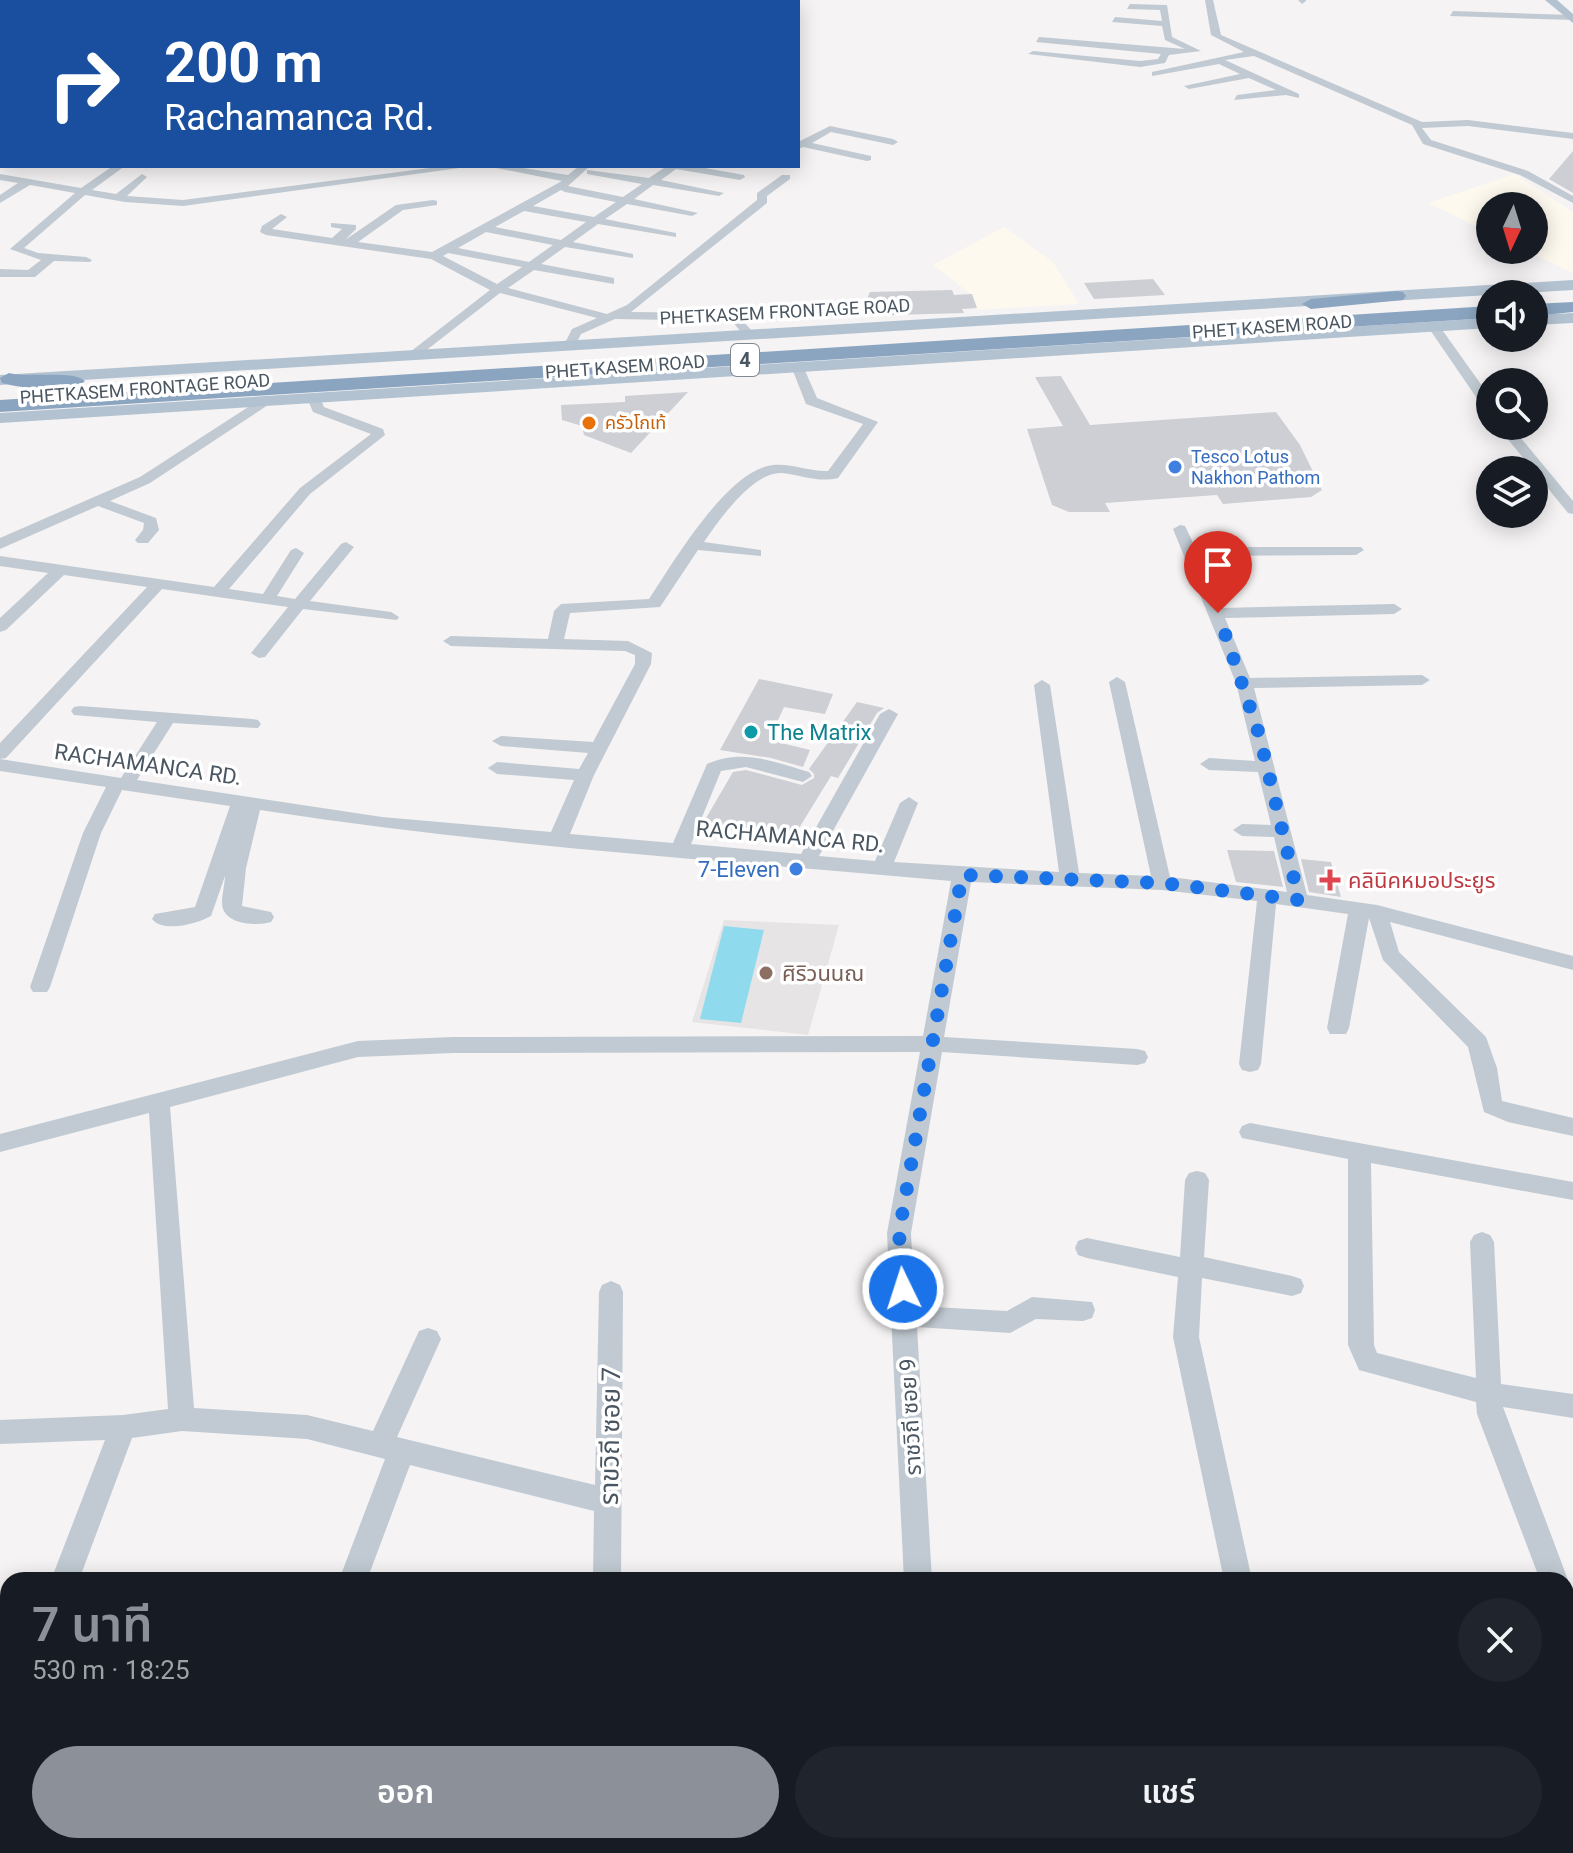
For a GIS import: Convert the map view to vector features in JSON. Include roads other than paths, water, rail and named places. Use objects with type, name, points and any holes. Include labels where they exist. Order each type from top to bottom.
[{"type":"highway","points":[[1135,329],[1397,296]]},
{"type":"highway","points":[[1548,297],[1573,296]]},
{"type":"highway","name":"PHET KASEM ROAD","points":[[0,406],[1135,329],[1476,302]]},
{"type":"highway","points":[[1548,309],[1573,307]]},
{"type":"highway","name":"PHET KASEM ROAD","points":[[3,384],[193,378],[201,381],[1476,313]]},
{"type":"highway","points":[[1135,329],[1434,327]]},
{"type":"main road","points":[[1550,0],[1571,18]]},
{"type":"main road","name":"PHETKASEM FRONTAGE ROAD","points":[[3,384],[570,345],[1573,285]]},
{"type":"main road","points":[[1548,319],[1573,318]]},
{"type":"main road","name":"PHETKASEM FRONTAGE ROAD","points":[[0,418],[1476,324]]},
{"type":"street","points":[[1209,0],[1215,35],[1420,125],[1459,123],[1573,136]]},
{"type":"street","points":[[1130,7],[1164,7],[1168,38]]},
{"type":"street","points":[[1453,14],[1571,18]]},
{"type":"street","points":[[1115,20],[1166,24]]},
{"type":"street","points":[[1153,37],[1168,38],[1291,94],[1237,98]]},
{"type":"street","points":[[1039,40],[1166,52],[1197,51]]},
{"type":"street","points":[[1033,54],[1140,64],[1162,61],[1166,52]]},
{"type":"street","points":[[1155,74],[1254,53]]},
{"type":"street","points":[[1189,86],[1249,75]]},
{"type":"street","points":[[1420,125],[1417,131],[1427,142],[1530,176],[1573,202]]},
{"type":"street","points":[[800,145],[830,129],[893,142]]},
{"type":"street","points":[[800,145],[867,158]]},
{"type":"street","points":[[86,260],[21,253],[16,249],[85,190],[117,168]]},
{"type":"street","points":[[375,180],[383,168]]},
{"type":"street","points":[[0,177],[118,198],[198,202],[456,168]]},
{"type":"street","points":[[500,168],[624,200],[692,213]]},
{"type":"street","points":[[415,355],[498,289],[672,168]]},
{"type":"street","points":[[687,168],[740,177]]},
{"type":"street","points":[[434,256],[568,184],[588,169],[719,193]]},
{"type":"street","points":[[118,198],[142,177]]},
{"type":"street","points":[[570,345],[581,329],[631,308],[763,201],[761,195],[786,177]]},
{"type":"street","points":[[0,200],[29,181]]},
{"type":"street","points":[[150,202],[162,188]]},
{"type":"street","points":[[340,243],[400,207],[433,203]]},
{"type":"street","points":[[522,207],[672,235]]},
{"type":"street","points":[[281,217],[266,232],[434,256],[498,289],[612,317],[735,317],[749,334]]},
{"type":"street","points":[[335,225],[352,227],[340,243]]},
{"type":"street","points":[[482,228],[629,256]]},
{"type":"street","points":[[447,249],[610,281]]},
{"type":"street","points":[[0,273],[33,273],[52,257]]},
{"type":"street","points":[[1434,327],[1476,387]]},
{"type":"street","points":[[555,643],[562,611],[570,605],[654,604],[728,498],[751,479],[769,469],[819,477],[833,475],[871,422],[811,401],[797,366]]},
{"type":"street","points":[[217,593],[305,491],[378,435],[378,432],[318,409],[314,398]]},
{"type":"street","points":[[0,544],[145,480],[267,401]]},
{"type":"street","points":[[1516,440],[1573,510]]},
{"type":"street","points":[[97,501],[151,521],[151,530],[143,540]]},
{"type":"street","points":[[1180,529],[1218,613],[1244,683],[1299,900]]},
{"type":"street","points":[[696,545],[756,553]]},
{"type":"street","points":[[259,653],[346,547]]},
{"type":"street","points":[[1190,552],[1356,550]]},
{"type":"street","points":[[267,600],[296,553]]},
{"type":"street","points":[[0,561],[391,617]]},
{"type":"street","points":[[0,627],[60,570]]},
{"type":"street","points":[[0,754],[158,584]]},
{"type":"street","points":[[1218,613],[1394,609]]},
{"type":"street","points":[[451,641],[628,646],[644,653],[643,664],[585,775],[557,841]]},
{"type":"street","points":[[1244,683],[1422,680]]},
{"type":"street","points":[[1117,682],[1162,883]]},
{"type":"street","points":[[1042,685],[1065,827],[1070,879]]},
{"type":"street","points":[[80,711],[252,724]]},
{"type":"street","points":[[807,861],[889,714]]},
{"type":"street","points":[[40,987],[92,833],[120,785],[168,718]]},
{"type":"street","points":[[501,741],[601,748]]},
{"type":"street","points":[[679,850],[713,768],[724,761],[739,759],[803,776]]},
{"type":"street","points":[[1209,764],[1267,767]]},
{"type":"street","name":"RACHAMANCA RD.","points":[[0,765],[382,823],[962,875],[1162,883],[1299,900],[1368,910],[1573,963]]},
{"type":"street","points":[[497,768],[585,775]]},
{"type":"street","points":[[247,802],[232,908],[241,915],[264,917]]},
{"type":"street","points":[[162,919],[195,916],[204,911],[247,802]]},
{"type":"street","points":[[882,868],[909,803]]},
{"type":"street","points":[[1242,830],[1281,831]]},
{"type":"street","name":"ราชวิถี ซอย 9","points":[[918,1572],[899,1233],[962,875]]},
{"type":"street","points":[[1250,1064],[1267,897]]},
{"type":"street","points":[[1338,1028],[1368,910]]},
{"type":"street","points":[[1368,910],[1390,955],[1478,1043],[1492,1106],[1508,1113],[1573,1127]]},
{"type":"street","points":[[0,1143],[358,1049],[453,1045],[934,1044],[1137,1057]]},
{"type":"street","points":[[159,1102],[182,1419]]},
{"type":"street","points":[[1250,1132],[1573,1191]]},
{"type":"street","points":[[1359,1150],[1361,1345],[1368,1362],[1487,1393],[1573,1406]]},
{"type":"street","points":[[1197,1180],[1186,1337],[1236,1572]]},
{"type":"street","points":[[1482,1242],[1490,1414],[1551,1572]]},
{"type":"street","points":[[1087,1248],[1292,1286]]},
{"type":"street","name":"ราขวิถี ซอย 7","points":[[607,1572],[611,1292]]},
{"type":"street","points":[[904,1316],[1010,1322],[1032,1308],[1083,1310]]},
{"type":"street","points":[[355,1572],[391,1448],[428,1339]]},
{"type":"street","points":[[0,1432],[123,1427],[182,1419],[307,1427],[610,1502]]},
{"type":"street","points":[[68,1572],[123,1427]]},
{"type":"water","points":[[724,926],[764,930],[741,1023],[700,1019]]},
{"type":"place","name":"ครัวโกเท้","points":[[589,423]]},
{"type":"place","name":"Tesco Lotus Nakhon Pathom","points":[[1175,467]]},
{"type":"place","name":"The Matrix","points":[[751,732]]},
{"type":"place","name":"7-Eleven","points":[[796,869]]},
{"type":"place","name":"คลินิคหมอประยูร","points":[[1330,880]]},
{"type":"place","name":"ศิริวนนณ","points":[[766,973]]}]
